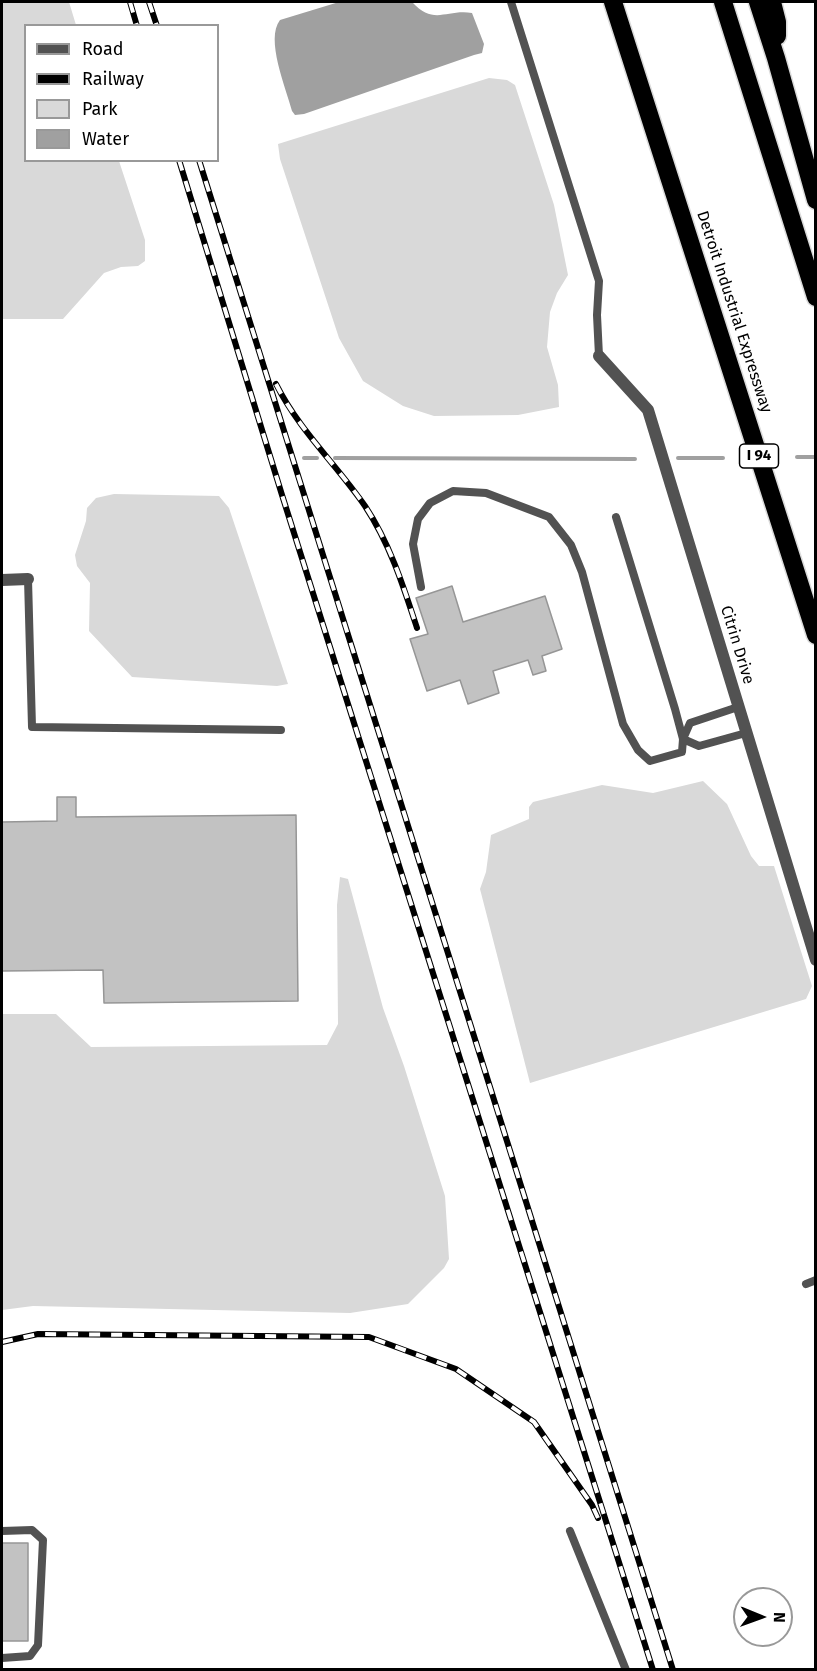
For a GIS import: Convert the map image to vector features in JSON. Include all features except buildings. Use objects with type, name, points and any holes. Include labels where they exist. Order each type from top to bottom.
[{"type":"highway","name":"Detroit Industrial Expressway","points":[[613,2],[816,635]]},
{"type":"highway","points":[[723,2],[816,297]]},
{"type":"highway","points":[[758,2],[816,200]]},
{"type":"highway","points":[[772,2],[777,22],[776,58]]},
{"type":"street","name":"Citrin Drive","points":[[599,356],[648,410],[816,960]]},
{"type":"street","points":[[2,580],[28,579]]},
{"type":"lane","points":[[511,2],[599,281],[597,315],[599,356]]},
{"type":"lane","points":[[421,587],[413,544],[418,519],[430,503],[453,491],[486,493],[549,517],[571,545],[582,573],[623,724],[638,750],[650,761],[682,752],[682,739],[616,517]]},
{"type":"lane","points":[[28,579],[32,727],[281,730]]},
{"type":"lane","points":[[682,739],[690,723],[738,706]]},
{"type":"lane","points":[[682,739],[699,747],[746,733]]},
{"type":"lane","points":[[806,1284],[816,1280]]},
{"type":"lane","points":[[2,1531],[32,1530],[42,1540],[38,1645],[30,1656],[2,1659]]},
{"type":"lane","points":[[570,1531],[626,1670]]},
{"type":"green space","points":[[2,2],[69,2],[76,24],[24,24],[24,162],[119,162],[145,240],[145,261],[138,266],[121,267],[104,273],[63,319],[2,319]]},
{"type":"green space","points":[[489,78],[507,80],[515,85],[554,205],[568,275],[557,293],[550,312],[547,347],[558,385],[559,407],[518,415],[434,416],[403,406],[363,381],[339,338],[280,159],[278,144]]},
{"type":"green space","points":[[114,494],[219,496],[229,508],[288,684],[277,686],[132,677],[89,631],[90,583],[77,566],[75,555],[86,521],[87,508],[96,498]]},
{"type":"green space","points":[[703,781],[727,804],[751,856],[759,866],[774,866],[812,986],[806,999],[530,1083],[480,889],[486,872],[491,835],[529,819],[529,807],[533,802],[602,785],[653,793]]},
{"type":"green space","points":[[340,877],[348,879],[383,1008],[445,1196],[449,1259],[444,1268],[408,1304],[350,1313],[33,1306],[2,1310],[2,1014],[56,1014],[91,1047],[327,1045],[338,1024],[337,905]]},
{"type":"water","points":[[339,2],[412,2],[420,9],[434,15],[472,13],[484,44],[482,53],[304,114],[295,115],[278,64],[276,28],[280,20]]},
{"type":"waterway","points":[[797,457],[816,457]]},
{"type":"waterway","points":[[304,458],[317,458]]},
{"type":"waterway","points":[[335,458],[635,459]]},
{"type":"waterway","points":[[678,458],[723,458]]},
{"type":"railway","points":[[130,2],[136,24]]},
{"type":"railway","points":[[149,2],[156,24]]},
{"type":"railway","points":[[180,162],[282,495],[653,1670]]},
{"type":"railway","points":[[200,162],[673,1670]]},
{"type":"railway","points":[[276,384],[296,417],[374,520],[395,565],[417,628]]},
{"type":"railway","points":[[2,1342],[38,1334],[369,1337],[456,1369],[534,1422],[592,1505],[598,1518]]}]
